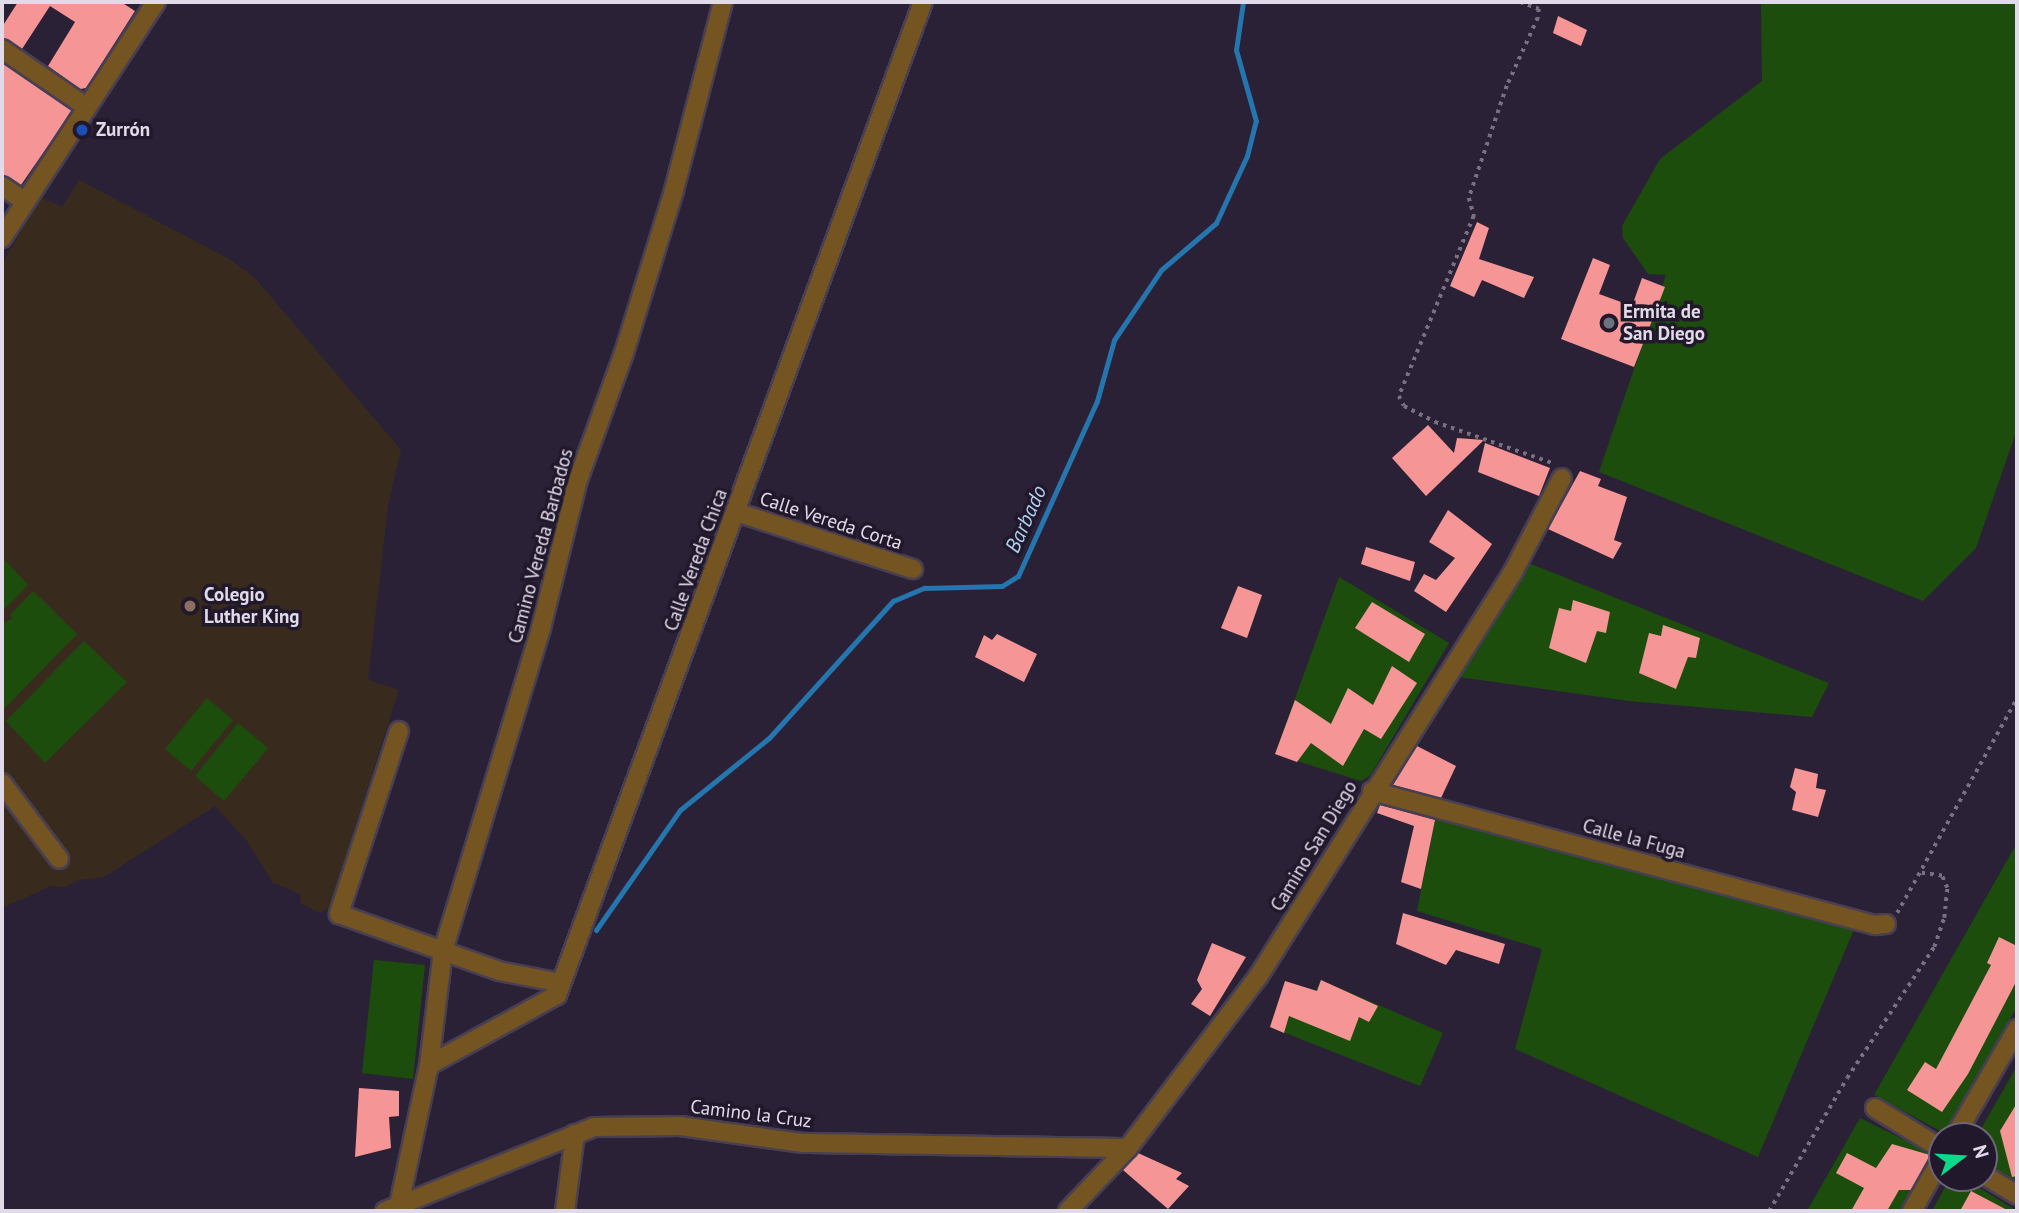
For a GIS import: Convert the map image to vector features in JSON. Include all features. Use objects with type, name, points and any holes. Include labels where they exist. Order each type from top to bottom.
[{"type":"street","name":"Camino Vereda Barbados","points":[[392,1208],[429,1065],[443,951],[541,628],[578,480],[624,354],[674,190],[723,2]]},
{"type":"street","name":"Calle Vereda Chica","points":[[429,1065],[557,995],[923,2]]},
{"type":"street","points":[[2,239],[23,200],[148,5]]},
{"type":"street","points":[[2,49],[85,106]]},
{"type":"street","points":[[2,186],[23,200]]},
{"type":"street","name":"Camino San Diego","points":[[1069,1211],[1128,1148],[1258,977],[1372,791],[1511,575],[1562,478]]},
{"type":"street","name":"Calle Vereda Corta","points":[[736,512],[913,569]]},
{"type":"street","points":[[399,731],[339,914],[499,971],[561,983]]},
{"type":"street","points":[[2,783],[59,859]]},
{"type":"street","name":"Calle la Fuga","points":[[1372,791],[1886,924]]},
{"type":"street","points":[[1963,1122],[2017,1029]]},
{"type":"street","points":[[1875,1108],[1928,1140]]},
{"type":"street","name":"Camino la Cruz","points":[[392,1208],[594,1126],[680,1126],[803,1143],[1128,1148]]},
{"type":"street","points":[[565,1211],[575,1135]]},
{"type":"street","points":[[1912,1211],[1928,1183]]},
{"type":"street","points":[[1998,1183],[2017,1195]]},
{"type":"path","points":[[1520,2],[1539,9],[1538,18],[1507,86],[1469,198],[1474,216],[1399,396],[1404,406],[1435,422],[1557,465],[1562,478]]},
{"type":"path","points":[[1886,924],[1920,873],[2017,698]]},
{"type":"path","points":[[1769,1211],[1847,1078],[1934,947],[1944,918],[1947,888],[1942,876],[1920,873]]},
{"type":"shaded area","name":"Colegio Luther King","points":[[79,180],[231,260],[254,277],[401,450],[388,506],[368,680],[399,690],[329,908],[319,913],[301,903],[300,894],[273,883],[247,841],[215,806],[104,877],[80,880],[65,887],[51,886],[2,908],[2,264],[41,197],[62,207]]},
{"type":"green space","points":[[1761,2],[2017,2],[2017,429],[1976,548],[1923,601],[1599,472],[1666,275],[1648,274],[1623,238],[1622,226],[1660,159],[1762,81]]},
{"type":"green space","points":[[2,557],[28,585],[5,609],[2,606]]},
{"type":"green space","points":[[1526,562],[1829,683],[1812,717],[1629,701],[1459,677]]},
{"type":"green space","points":[[1339,577],[1449,643],[1370,776],[1361,781],[1275,754]]},
{"type":"green space","points":[[33,591],[77,634],[2,711],[2,624],[13,618],[10,615]]},
{"type":"green space","points":[[84,641],[127,682],[45,763],[6,721]]},
{"type":"green space","points":[[207,698],[233,720],[191,771],[165,749]]},
{"type":"green space","points":[[238,723],[268,748],[224,801],[195,776]]},
{"type":"green space","points":[[1437,811],[1858,920],[1758,1157],[1515,1049],[1542,949],[1417,911]]},
{"type":"green space","points":[[2017,843],[2017,1007],[1952,1122],[1928,1122],[1928,1124],[1874,1095]]},
{"type":"green space","points":[[374,960],[425,965],[413,1079],[362,1073]]},
{"type":"green space","points":[[1321,980],[1443,1033],[1420,1086],[1270,1027],[1316,991]]},
{"type":"green space","points":[[2017,1066],[2017,1181],[1998,1171],[1998,1122],[1985,1122]]},
{"type":"green space","points":[[1860,1118],[1928,1152],[1928,1167],[1903,1211],[1807,1211]]},
{"type":"green space","points":[[1942,1192],[1986,1192],[2017,1211],[1932,1211]]},
{"type":"building","points":[[18,2],[121,2],[135,11],[86,88],[80,89],[48,66],[75,22],[50,6],[22,49],[2,38],[2,27]]},
{"type":"building","points":[[1558,16],[1587,30],[1581,46],[1553,33]]},
{"type":"building","points":[[2,63],[72,111],[21,185],[2,175]]},
{"type":"building","points":[[1477,222],[1489,228],[1479,259],[1534,277],[1524,298],[1482,280],[1474,297],[1450,286]]},
{"type":"building","name":"Ermita de San Diego","points":[[1593,258],[1610,265],[1599,294],[1632,306],[1642,278],[1665,287],[1634,367],[1561,339]]},
{"type":"building","points":[[1428,425],[1454,453],[1457,438],[1484,440],[1426,496],[1392,458]]},
{"type":"building","points":[[1485,443],[1550,468],[1539,496],[1478,472]]},
{"type":"building","points":[[1580,471],[1601,479],[1598,486],[1627,497],[1614,540],[1622,543],[1613,559],[1548,529]]},
{"type":"building","points":[[1448,510],[1492,544],[1446,612],[1414,591],[1424,574],[1436,580],[1455,558],[1429,542]]},
{"type":"building","points":[[1366,547],[1415,562],[1410,581],[1361,564]]},
{"type":"building","points":[[1238,586],[1262,595],[1247,638],[1221,628]]},
{"type":"building","points":[[1573,600],[1610,612],[1606,633],[1597,631],[1586,663],[1549,648],[1559,608],[1571,611]]},
{"type":"building","points":[[1372,602],[1425,634],[1409,662],[1355,628]]},
{"type":"building","points":[[1663,625],[1700,638],[1696,658],[1688,657],[1676,689],[1639,673],[1649,633],[1661,636]]},
{"type":"building","points":[[997,634],[1037,654],[1024,682],[975,657],[984,635],[992,640]]},
{"type":"building","points":[[1392,666],[1417,683],[1381,739],[1364,729],[1343,766],[1311,743],[1297,762],[1275,754],[1295,700],[1331,724],[1348,688],[1373,705]]},
{"type":"building","points":[[1417,746],[1456,766],[1441,798],[1393,785]]},
{"type":"building","points":[[1795,768],[1818,774],[1816,788],[1826,790],[1818,817],[1792,810],[1796,792],[1790,787]]},
{"type":"building","points":[[1380,805],[1435,820],[1421,889],[1401,882],[1414,826],[1377,813]]},
{"type":"building","points":[[1403,913],[1505,944],[1499,964],[1456,950],[1446,965],[1396,944]]},
{"type":"building","points":[[1999,937],[2017,946],[2017,980],[1968,1074],[1942,1112],[1907,1090],[1925,1062],[1936,1069],[1991,965],[1987,963]]},
{"type":"building","points":[[1212,943],[1246,957],[1210,1016],[1191,1004],[1202,989],[1197,980]]},
{"type":"building","points":[[1321,980],[1378,1006],[1369,1022],[1359,1017],[1350,1041],[1289,1016],[1284,1033],[1270,1027],[1285,981],[1317,991]]},
{"type":"building","points":[[359,1088],[399,1091],[399,1116],[389,1117],[391,1148],[355,1157]]},
{"type":"building","points":[[2017,1103],[2017,1176],[2012,1177],[2000,1131]]},
{"type":"building","points":[[1892,1144],[1928,1154],[1911,1190],[1899,1190],[1887,1211],[1851,1211],[1864,1188],[1836,1173],[1847,1153],[1876,1168]]},
{"type":"building","points":[[1138,1153],[1182,1173],[1176,1179],[1189,1186],[1168,1209],[1123,1170]]},
{"type":"building","points":[[1973,1192],[2009,1211],[1960,1211]]},
{"type":"waterway","name":"Barbado","points":[[596,930],[680,810],[769,738],[893,601],[924,588],[1002,586],[1018,576],[1097,401],[1114,340],[1161,270],[1216,223],[1247,156],[1256,121],[1236,50],[1243,2]]},
{"type":"place","name":"Zurrón","points":[[82,130]]},
{"type":"place","name":"Ermita de San Diego","points":[[1609,323]]},
{"type":"place","name":"Colegio Luther King","points":[[190,606]]}]
